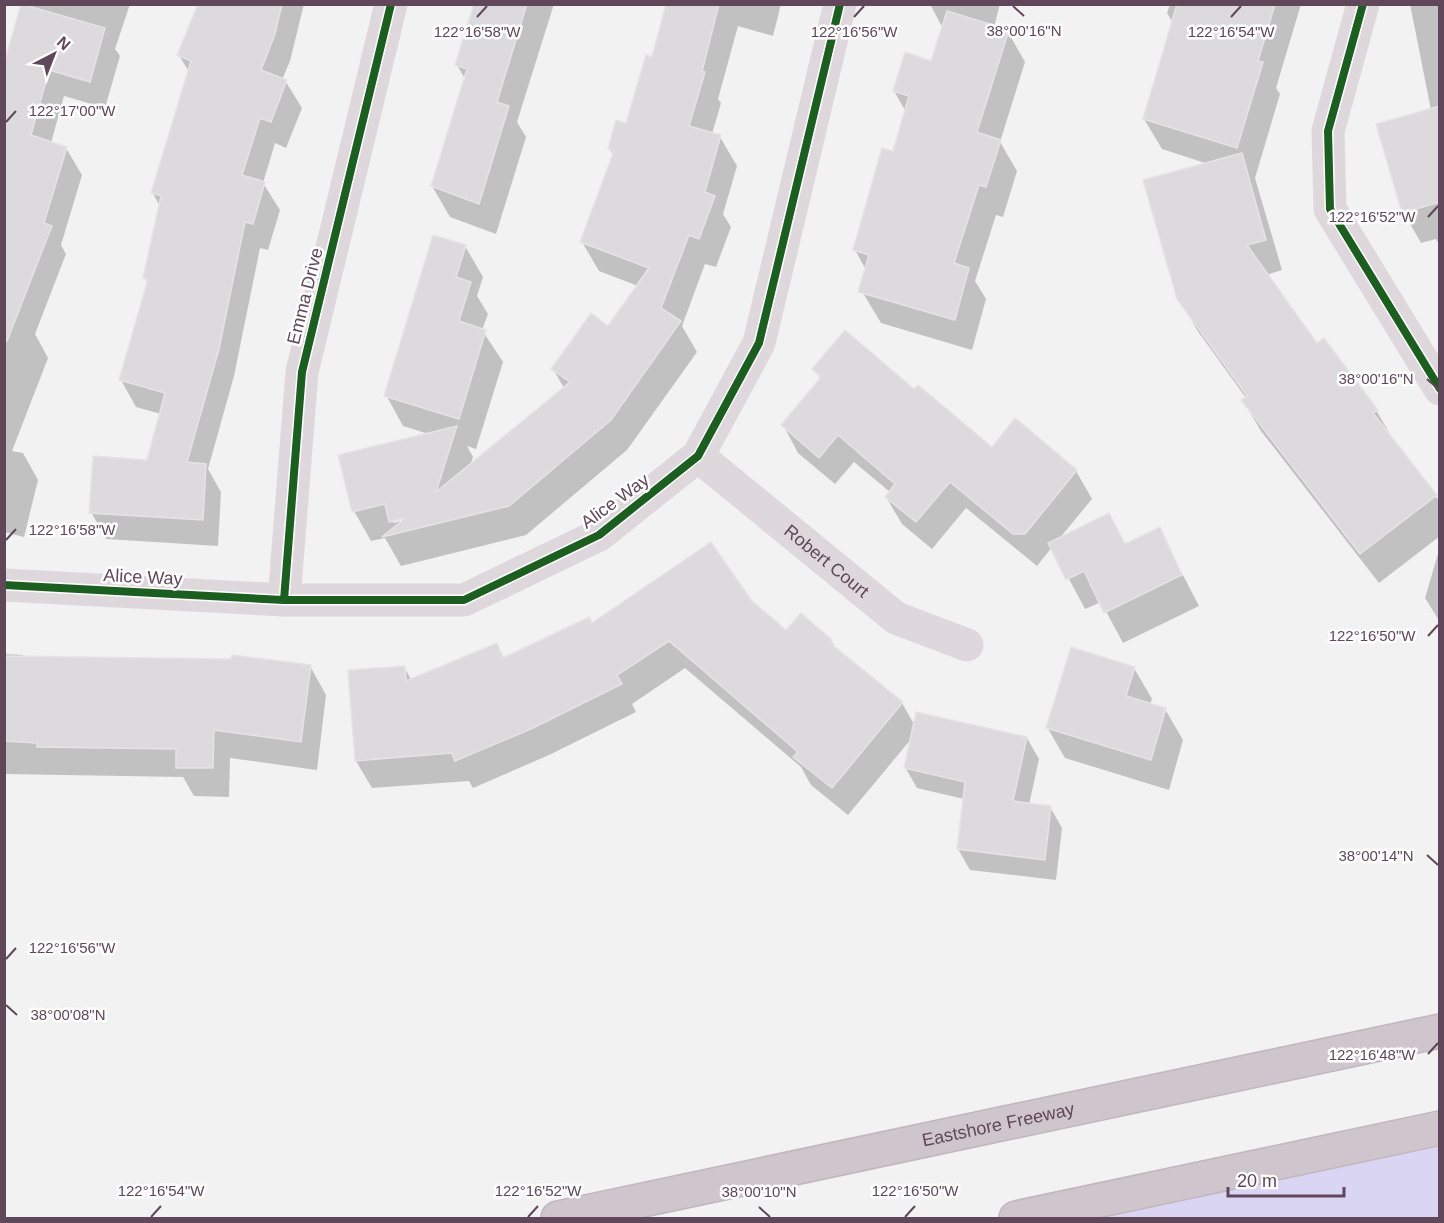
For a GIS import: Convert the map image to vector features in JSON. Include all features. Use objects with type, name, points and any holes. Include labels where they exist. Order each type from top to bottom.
[{"type":"highway","name":"Eastshore Freeway","points":[[558,1218],[1440,1031]]},
{"type":"highway","points":[[1016,1218],[1440,1128]]},
{"type":"street","name":"Emma Drive","points":[[284,600],[302,372],[391,4]]},
{"type":"street","name":"Alice Way","points":[[4,585],[284,600],[464,600],[598,535],[698,456],[759,343],[840,4]]},
{"type":"street","points":[[1363,4],[1328,131],[1330,209],[1440,389]]},
{"type":"street","name":"Robert Court","points":[[698,456],[896,618],[967,645]]},
{"type":"shaded area","points":[[1439,1128],[1439,1218],[1016,1218]]},
{"type":"building","points":[[21,4],[105,28],[90,82],[49,70],[31,135],[67,147],[44,223],[52,226],[7,341],[4,341],[4,64]]},
{"type":"building","points":[[198,4],[282,4],[275,34],[261,70],[287,80],[271,122],[260,118],[242,175],[265,182],[253,224],[245,222],[219,349],[187,462],[206,464],[203,520],[89,513],[93,456],[147,460],[165,393],[119,380],[148,279],[143,278],[161,196],[151,193],[191,61],[177,55]]},
{"type":"building","points":[[474,4],[527,4],[497,102],[509,106],[479,204],[431,186],[467,69],[455,65]]},
{"type":"building","points":[[666,4],[719,4],[702,71],[705,72],[689,126],[721,135],[705,192],[715,196],[699,239],[689,235],[661,308],[681,321],[611,420],[509,506],[382,537],[405,518],[389,522],[385,504],[352,512],[338,455],[457,426],[436,492],[570,382],[551,369],[591,313],[608,326],[649,268],[580,242],[614,151],[608,149],[616,120],[626,123],[646,55],[652,57]]},
{"type":"building","points":[[1177,4],[1275,4],[1258,61],[1263,62],[1237,148],[1143,119]]},
{"type":"building","points":[[947,11],[1009,30],[977,132],[1001,140],[986,187],[979,185],[954,263],[969,268],[955,320],[858,292],[869,255],[853,250],[882,148],[893,151],[909,96],[893,91],[905,52],[931,61]]},
{"type":"building","points":[[1440,106],[1440,202],[1402,213],[1376,124]]},
{"type":"building","points":[[1242,153],[1266,240],[1247,245],[1317,343],[1324,338],[1378,410],[1373,413],[1437,495],[1360,554],[1241,400],[1247,396],[1177,299],[1143,180]]},
{"type":"building","points":[[433,235],[466,245],[456,277],[471,282],[459,321],[486,330],[459,419],[384,396]]},
{"type":"building","points":[[845,330],[914,389],[918,385],[992,447],[1015,418],[1077,470],[1025,534],[1013,534],[950,482],[916,522],[885,497],[895,484],[838,435],[819,458],[781,425],[821,377],[812,369]]},
{"type":"building","points":[[1109,513],[1125,544],[1160,527],[1182,575],[1104,613],[1084,571],[1066,580],[1048,543]]},
{"type":"building","points":[[711,542],[752,601],[786,630],[801,613],[832,640],[830,643],[903,702],[832,788],[793,757],[798,752],[669,641],[617,675],[622,684],[533,728],[455,761],[452,753],[355,761],[348,670],[405,666],[406,681],[497,643],[503,658],[589,617],[592,623]]},
{"type":"building","points":[[1071,647],[1135,667],[1126,696],[1166,708],[1151,760],[1046,728]]},
{"type":"building","points":[[232,655],[311,665],[301,742],[214,730],[213,768],[176,768],[176,749],[37,747],[37,743],[4,741],[4,656],[231,659]]},
{"type":"building","points":[[916,712],[1027,737],[1013,801],[1051,806],[1045,860],[957,849],[965,782],[904,768]]},
{"type":"cycle path","points":[[284,600],[302,372],[391,4]]},
{"type":"cycle path","points":[[4,585],[284,600],[464,600],[599,535],[698,456],[759,343],[840,4]]},
{"type":"cycle path","points":[[1363,4],[1328,131],[1330,209],[1440,389]]}]
